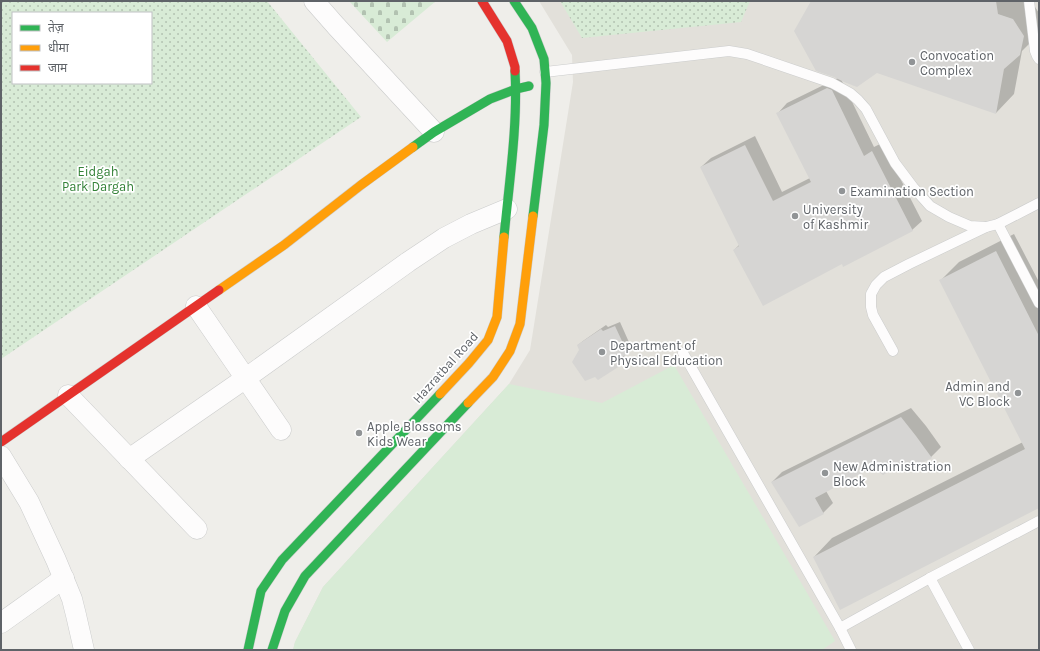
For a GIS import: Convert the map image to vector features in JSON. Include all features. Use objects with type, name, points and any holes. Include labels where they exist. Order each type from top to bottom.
[{"type":"main road","name":"Hazratbal Road","points":[[248,650],[261,591],[282,560],[469,364],[488,340],[497,317],[514,129],[516,89],[515,67],[507,41],[482,1]]},
{"type":"main road","points":[[272,650],[285,611],[305,576],[493,377],[510,351],[520,324],[544,125],[546,83],[544,59],[532,28],[514,1]]},
{"type":"main road","points":[[1,442],[284,245],[361,184],[434,132],[490,100],[516,89],[546,83]]},
{"type":"street","points":[[314,1],[434,132]]},
{"type":"street","points":[[129,459],[444,238],[470,224],[506,209]]},
{"type":"street","points":[[196,306],[281,430]]},
{"type":"street","points":[[68,396],[197,529]]},
{"type":"street","points":[[1,456],[29,502],[64,578],[72,599],[84,650]]},
{"type":"street","points":[[1,623],[64,578]]},
{"type":"lane","points":[[1029,1],[1035,51],[1039,59]]},
{"type":"lane","points":[[545,72],[729,51],[747,54],[832,83],[850,93],[866,109],[895,163],[930,206],[949,217],[970,226],[986,227]]},
{"type":"lane","points":[[893,351],[873,316],[871,294],[876,285],[884,277],[909,264],[986,227],[998,224],[1039,203]]},
{"type":"lane","points":[[998,224],[1039,303]]},
{"type":"lane","points":[[683,353],[840,628],[851,650]]},
{"type":"lane","points":[[840,628],[930,578],[1039,521]]},
{"type":"lane","points":[[930,578],[969,650]]},
{"type":"shaded area","name":"University of Kashmir","points":[[539,1],[1039,1],[1039,650],[293,650],[295,642],[323,587],[509,384],[530,350],[573,82],[572,55]]},
{"type":"green space","name":"Eidgah Park Dargah","points":[[1,1],[267,1],[361,117],[1,359]]},
{"type":"green space","points":[[349,1],[436,1],[387,42]]},
{"type":"green space","points":[[560,1],[750,1],[741,22],[582,38]]},
{"type":"green space","points":[[674,365],[835,641],[822,650],[293,650],[295,642],[323,587],[509,384],[602,403]]},
{"type":"building","name":"Convocation Complex","points":[[811,1],[996,1],[998,14],[1013,19],[1024,36],[1020,55],[1004,69],[996,114],[877,73],[857,87],[816,71],[794,31]]},
{"type":"building","name":"Examination Section","points":[[827,88],[832,90],[864,156],[872,151],[913,231],[843,267],[842,264],[763,306],[733,250],[739,246],[700,167],[745,145],[773,201],[811,182],[776,113]]},
{"type":"building","name":"Admin and VC Block","points":[[996,251],[1039,336],[1039,508],[840,610],[813,557],[1025,449],[939,280]]},
{"type":"building","name":"Department of Physical Education","points":[[615,326],[628,354],[619,358],[623,364],[598,380],[595,377],[585,381],[572,362],[579,350],[577,345],[601,329],[603,331]]},
{"type":"building","name":"New Administration Block","points":[[901,417],[932,458],[906,471],[901,465],[883,475],[873,467],[815,498],[824,514],[799,527],[771,482]]},
{"type":"traffic: fast","points":[[514,1],[532,28],[544,59],[546,83],[544,125],[533,216]]},
{"type":"traffic: fast","points":[[504,237],[514,133],[516,91],[515,71]]},
{"type":"traffic: fast","points":[[413,147],[434,132],[490,99],[516,89],[529,86]]},
{"type":"traffic: fast","points":[[248,650],[261,591],[282,560],[440,394]]},
{"type":"traffic: fast","points":[[272,650],[285,611],[305,576],[468,403]]},
{"type":"traffic: slow","points":[[219,290],[284,245],[413,147]]},
{"type":"traffic: slow","points":[[468,403],[493,377],[510,351],[520,324],[533,216]]},
{"type":"traffic: slow","points":[[440,394],[488,340],[497,317],[504,237]]},
{"type":"traffic: jam","points":[[482,1],[507,41],[515,71]]},
{"type":"traffic: jam","points":[[1,442],[219,290]]},
{"type":"place","name":"Convocation Complex","points":[[912,62]]},
{"type":"place","name":"Examination Section","points":[[842,191]]},
{"type":"place","name":"University of Kashmir","points":[[795,216]]},
{"type":"place","name":"Department of Physical Education","points":[[602,352]]},
{"type":"place","name":"Admin and VC Block","points":[[1018,393]]},
{"type":"place","name":"Apple Blossoms Kids Wear","points":[[359,433]]},
{"type":"place","name":"New Administration Block","points":[[825,473]]}]
